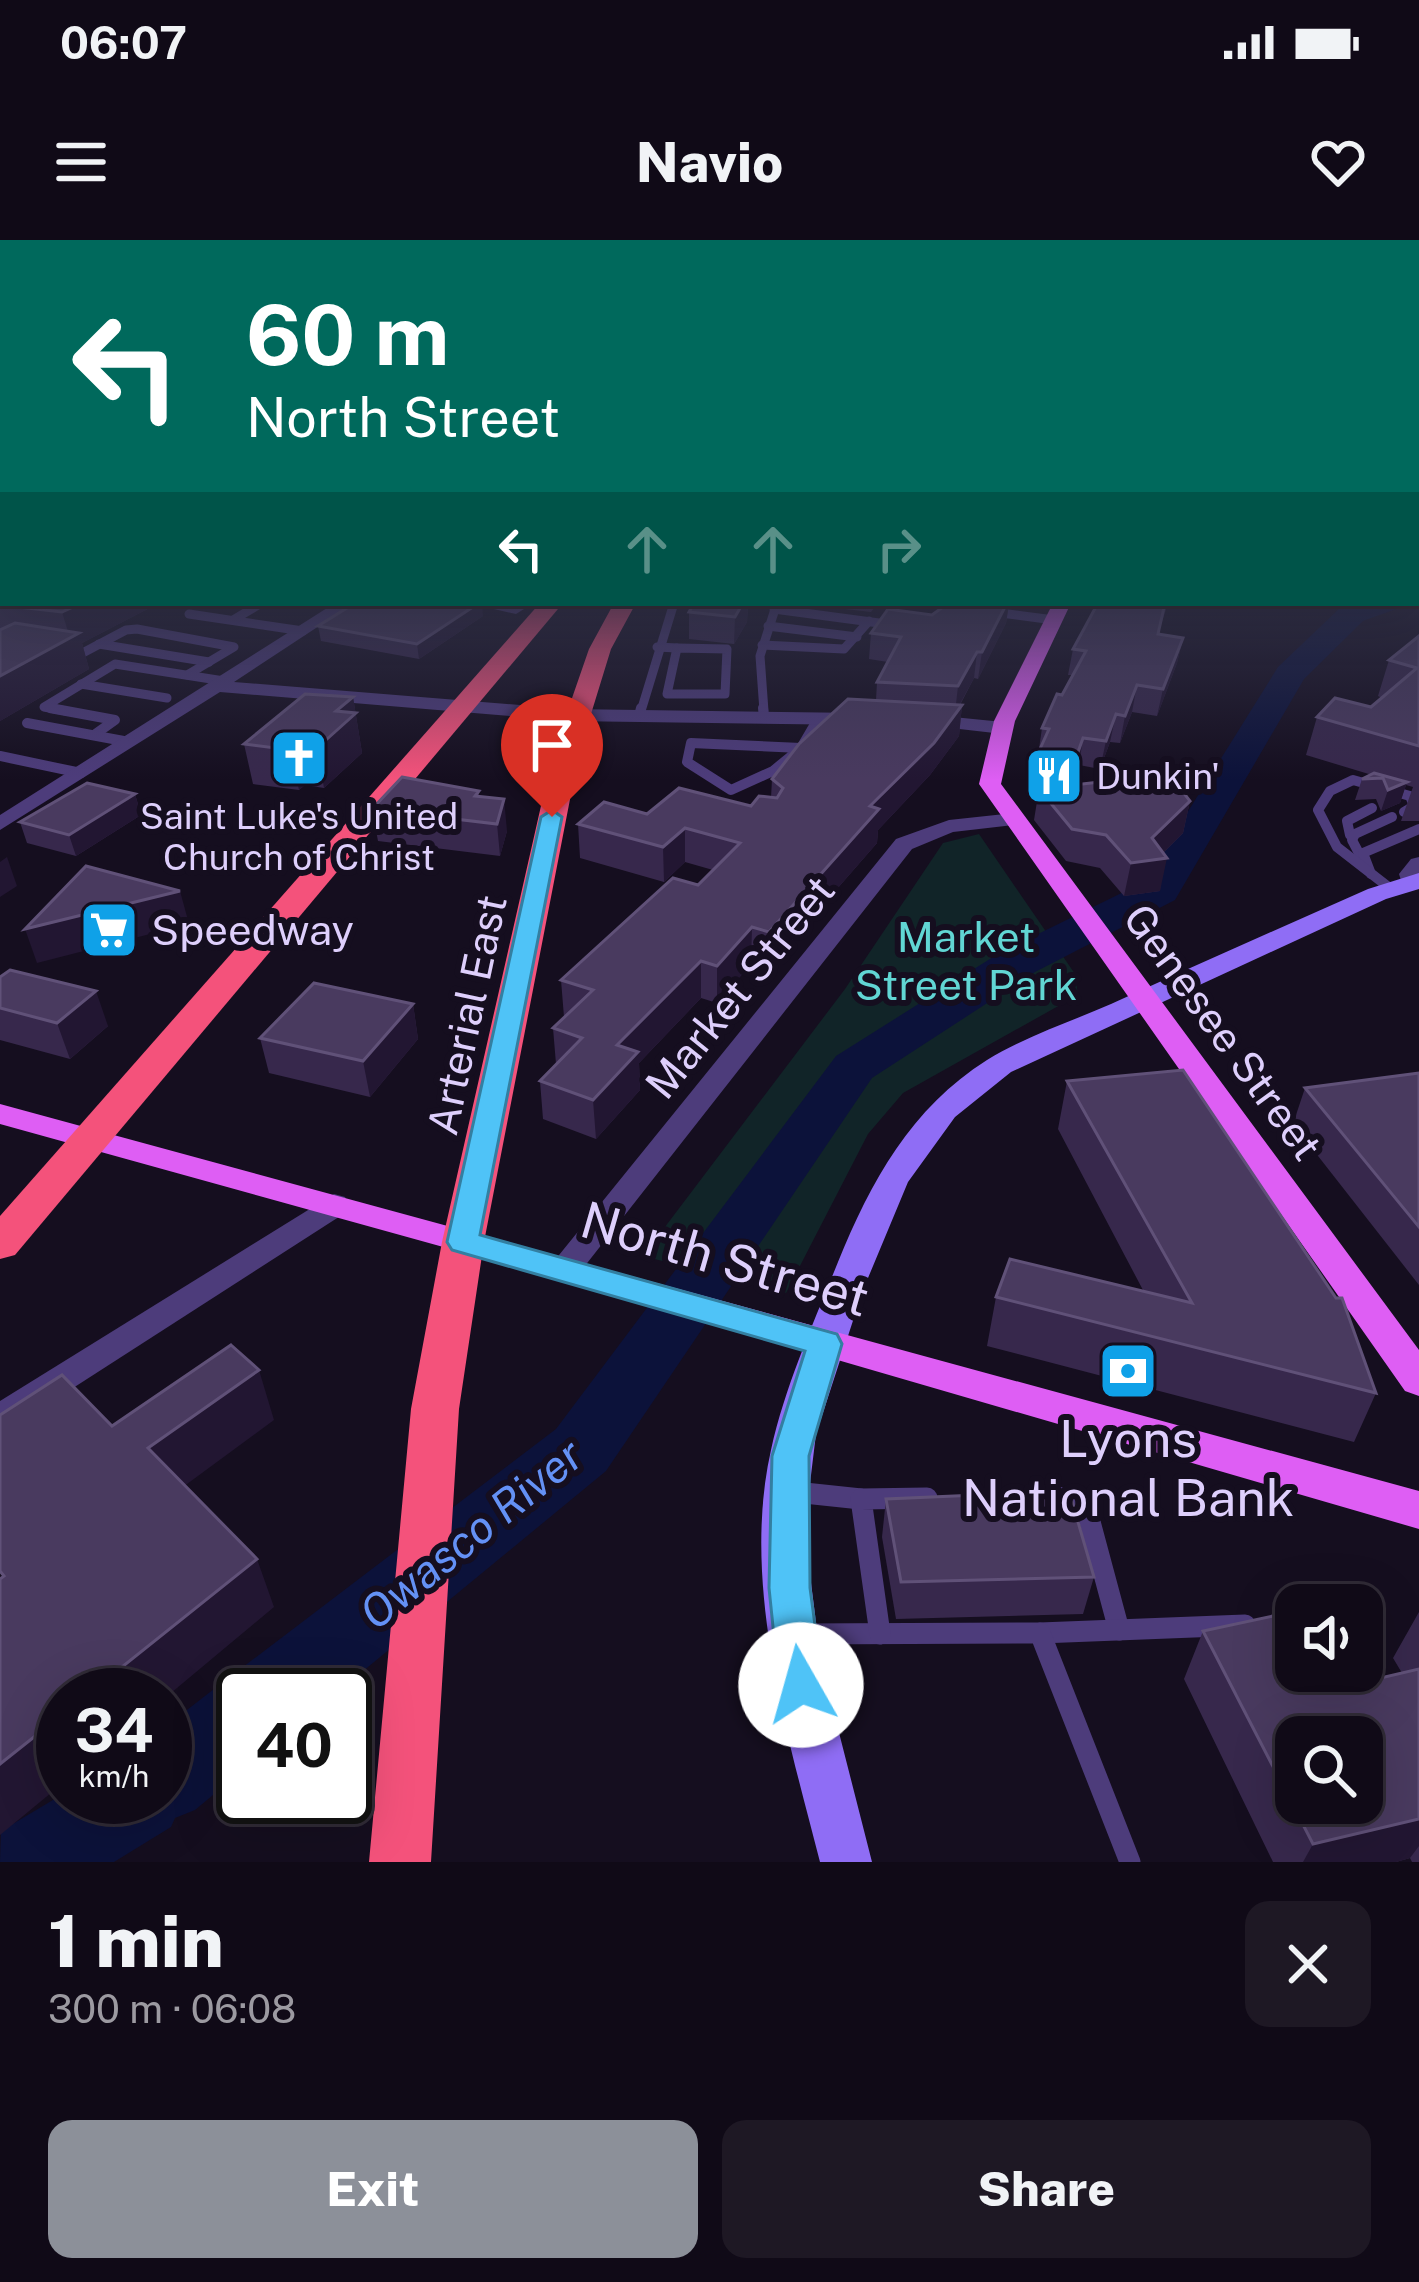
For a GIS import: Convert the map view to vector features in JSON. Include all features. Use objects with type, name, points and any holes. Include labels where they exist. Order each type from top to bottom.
[{"type":"highway","points":[[0,1244],[530,629]]},
{"type":"highway","name":"Arterial East","points":[[400,1862],[435,1409],[463,1242],[552,817],[578,715],[611,629]]},
{"type":"main road","name":"Genesee Street","points":[[1050,629],[1003,728],[987,769],[989,784],[1419,1381]]},
{"type":"main road","name":"North Street","points":[[0,1114],[566,1268],[1419,1510]]},
{"type":"street","points":[[0,824],[307,629]]},
{"type":"street","points":[[220,684],[578,715],[884,719]]},
{"type":"street","points":[[907,720],[1003,728]]},
{"type":"street","name":"Market Street","points":[[566,1268],[904,844],[949,826],[1013,819]]},
{"type":"street","points":[[846,1862],[801,1685],[789,1588],[790,1456],[825,1344],[890,1176],[925,1126],[1000,1065],[1402,878]]},
{"type":"street","points":[[0,1420],[334,1205]]},
{"type":"lane","points":[[75,657],[137,629],[234,646],[188,676]]},
{"type":"lane","points":[[288,629],[303,631]]},
{"type":"lane","points":[[639,716],[664,629]]},
{"type":"lane","points":[[764,718],[759,673],[767,629]]},
{"type":"lane","points":[[790,629],[857,637]]},
{"type":"lane","points":[[762,645],[844,649],[863,629]]},
{"type":"lane","points":[[99,644],[209,662]]},
{"type":"lane","points":[[657,647],[677,647],[727,650],[725,694],[668,694],[677,647]]},
{"type":"lane","points":[[57,655],[220,684]]},
{"type":"lane","points":[[94,735],[116,720],[44,707],[115,664]]},
{"type":"lane","points":[[81,684],[166,698]]},
{"type":"lane","points":[[803,748],[776,743],[691,743],[687,762],[726,795],[788,766],[803,748],[818,718]]},
{"type":"lane","points":[[27,723],[129,742]]},
{"type":"lane","points":[[0,756],[81,772]]},
{"type":"lane","points":[[1349,833],[1383,808],[1414,801],[1365,780],[1330,791],[1318,811],[1336,846],[1402,878]]},
{"type":"lane","points":[[1349,833],[1360,830],[1393,798],[1393,789]]},
{"type":"lane","points":[[1363,861],[1363,853],[1372,847],[1419,829]]},
{"type":"lane","points":[[1349,833],[1363,861],[1402,878]]},
{"type":"lane","points":[[790,1492],[949,1498]]},
{"type":"lane","points":[[1037,1497],[1059,1497],[1086,1507],[1119,1630]]},
{"type":"lane","points":[[861,1498],[880,1634]]},
{"type":"lane","points":[[795,1634],[1040,1633],[1274,1624]]},
{"type":"lane","points":[[1040,1633],[1130,1862]]},
{"type":"green space","name":"Market Street Park","points":[[979,834],[1075,974],[1078,995],[903,1093],[868,1134],[786,1293],[643,1256],[845,989],[943,843]]},
{"type":"building","points":[[51,629],[79,633],[0,676],[0,630]]},
{"type":"building","points":[[333,629],[440,629],[417,644]]},
{"type":"building","points":[[874,629],[994,629],[958,686],[877,682],[901,637],[871,633]]},
{"type":"building","points":[[1084,629],[1159,629],[1158,634],[1183,638],[1163,689],[1137,685],[1125,716],[1116,714],[1106,741],[1083,738],[1077,755],[1040,749],[1049,729],[1042,728],[1057,694],[1062,695],[1086,651],[1073,649]]},
{"type":"building","points":[[1419,636],[1419,746],[1317,717],[1335,698],[1371,707],[1417,668],[1389,660]]},
{"type":"building","points":[[305,694],[353,697],[336,711],[356,713],[317,748],[244,744]]},
{"type":"building","points":[[848,699],[962,705],[934,743],[870,806],[879,809],[769,932],[752,927],[717,966],[701,961],[617,1045],[638,1052],[593,1100],[540,1081],[582,1038],[553,1028],[593,990],[561,980],[673,878],[698,885],[740,843],[685,828],[663,847],[578,824],[604,802],[647,814],[679,788],[751,806],[759,796],[777,798],[783,788],[772,779],[799,744]]},
{"type":"building","points":[[1374,773],[1407,782],[1388,790],[1383,778],[1362,779]]},
{"type":"building","points":[[1169,774],[1190,801],[1152,838],[1167,858],[1131,863],[1106,835],[1072,829],[1039,789]]},
{"type":"building","points":[[402,777],[504,799],[497,824],[372,809]]},
{"type":"building","points":[[87,783],[135,794],[69,835],[20,822]]},
{"type":"building","points":[[86,866],[180,891],[25,929]]},
{"type":"building","points":[[10,970],[96,991],[57,1023],[0,1008],[0,977]]},
{"type":"building","points":[[314,983],[413,1004],[363,1061],[260,1038]]},
{"type":"building","points":[[1183,1070],[1336,1298],[1342,1298],[1376,1393],[996,1297],[1010,1259],[1192,1303],[1067,1081]]},
{"type":"building","points":[[1419,1073],[1419,1227],[1305,1088]]},
{"type":"building","points":[[231,1345],[259,1370],[148,1448],[257,1559],[121,1668],[36,1668],[36,1735],[0,1764],[0,1579],[4,1576],[0,1571],[0,1415],[62,1375],[112,1426]]},
{"type":"building","points":[[1069,1491],[1094,1577],[901,1582],[886,1499]]},
{"type":"building","points":[[1275,1616],[1275,1692],[1383,1692],[1383,1677],[1419,1669],[1419,1819],[1313,1844],[1303,1824],[1383,1824],[1383,1716],[1275,1716],[1275,1770],[1203,1631]]},
{"type":"waterway","name":"Owasco River","points":[[306,1668],[581,1450],[854,1067],[1018,962],[1160,891],[1290,674],[1337,629]]},
{"type":"waterway","name":"Owasco River","points":[[192,1759],[216,1739]]},
{"type":"waterway","name":"Owasco River","points":[[32,1862],[96,1824]]},
{"type":"place","name":"Saint Luke's United Church of Christ","points":[[299,758]]},
{"type":"place","name":"Dunkin'","points":[[1054,776]]},
{"type":"place","name":"Speedway","points":[[109,930]]},
{"type":"place","name":"Lyons National Bank","points":[[1128,1371]]},
{"type":"route","points":[[552,817],[463,1242],[825,1344],[790,1456],[789,1588],[801,1685]]}]
